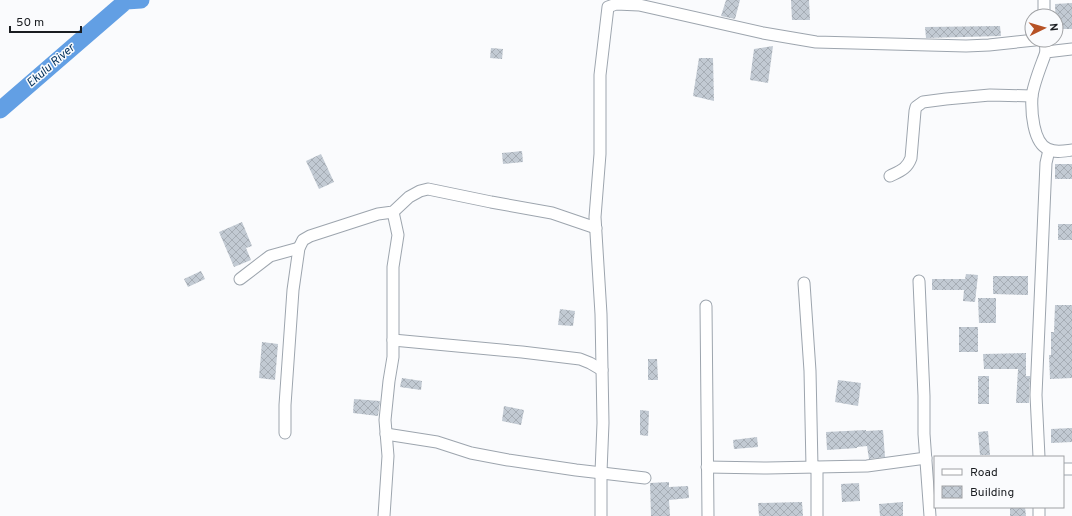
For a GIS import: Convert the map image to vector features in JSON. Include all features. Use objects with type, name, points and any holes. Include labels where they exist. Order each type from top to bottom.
[{"type":"street","points":[[601,516],[601,314],[595,210],[600,154],[600,75],[608,7],[616,4],[639,5],[763,33],[816,42],[966,46],[1024,41]]},
{"type":"street","points":[[1046,48],[1046,52],[1032,96],[1032,115],[1035,133],[1041,145],[1049,150],[1072,150]]},
{"type":"street","points":[[1046,52],[1072,49]]},
{"type":"street","points":[[890,176],[905,169],[911,158],[915,111],[916,107],[923,102],[990,95],[1032,96]]},
{"type":"street","points":[[1039,456],[1036,396],[1046,163],[1049,150]]},
{"type":"street","points":[[285,433],[285,405],[292,290],[299,248],[303,240],[310,236],[378,214],[393,212],[409,197],[420,191],[428,189],[552,213],[596,228]]},
{"type":"street","points":[[384,516],[388,456],[386,420],[389,382],[393,357],[394,267],[398,235],[393,212]]},
{"type":"street","points":[[240,279],[270,256],[299,248]]},
{"type":"street","points":[[920,281],[924,434],[930,516]]},
{"type":"street","points":[[804,283],[817,516]]},
{"type":"street","points":[[706,306],[708,516]]},
{"type":"street","points":[[393,340],[580,359],[602,370]]},
{"type":"street","points":[[386,434],[437,442],[471,453],[508,460],[645,478]]},
{"type":"street","points":[[707,467],[753,468],[867,466],[926,458]]},
{"type":"building","points":[[726,0],[740,0],[735,19],[721,16]]},
{"type":"building","points":[[791,0],[809,0],[810,20],[792,20]]},
{"type":"building","points":[[1072,3],[1072,29],[1064,29],[1064,8],[1055,8],[1055,4]]},
{"type":"building","points":[[1000,26],[1001,36],[926,38],[925,27]]},
{"type":"building","points":[[773,46],[768,83],[750,80],[754,49]]},
{"type":"building","points":[[491,48],[503,49],[502,59],[490,58]]},
{"type":"building","points":[[699,58],[713,58],[714,101],[693,96]]},
{"type":"building","points":[[522,151],[523,162],[503,164],[502,153]]},
{"type":"building","points":[[321,154],[334,182],[319,189],[306,161]]},
{"type":"building","points":[[1055,164],[1072,164],[1072,179],[1055,179]]},
{"type":"building","points":[[242,222],[252,246],[246,248],[251,260],[234,267],[219,232]]},
{"type":"building","points":[[1058,224],[1072,224],[1072,240],[1058,240]]},
{"type":"building","points":[[201,271],[205,279],[188,287],[184,279]]},
{"type":"building","points":[[966,274],[978,275],[975,302],[963,301],[964,290],[932,290],[932,279],[965,279]]},
{"type":"building","points":[[993,276],[1028,276],[1028,295],[993,294]]},
{"type":"building","points":[[978,298],[996,298],[996,323],[979,323]]},
{"type":"building","points":[[1055,305],[1072,305],[1072,378],[1050,379],[1049,355],[1051,355],[1051,332],[1054,332]]},
{"type":"building","points":[[560,309],[575,311],[573,326],[558,325]]},
{"type":"building","points":[[959,327],[978,327],[978,352],[959,352]]},
{"type":"building","points":[[262,342],[278,344],[275,380],[259,378]]},
{"type":"building","points":[[1026,353],[1026,376],[1030,376],[1029,403],[1016,403],[1018,369],[984,369],[983,354]]},
{"type":"building","points":[[648,359],[657,359],[658,380],[648,380]]},
{"type":"building","points":[[978,376],[989,376],[989,404],[978,404]]},
{"type":"building","points":[[402,378],[422,381],[421,390],[400,387]]},
{"type":"building","points":[[838,380],[861,383],[858,406],[835,402]]},
{"type":"building","points":[[354,399],[380,401],[378,416],[353,413]]},
{"type":"building","points":[[504,406],[524,410],[521,425],[502,421]]},
{"type":"building","points":[[640,410],[649,411],[648,436],[640,435]]},
{"type":"building","points":[[1072,428],[1072,442],[1051,443],[1051,429]]},
{"type":"building","points":[[883,430],[885,457],[869,459],[867,446],[827,450],[826,432]]},
{"type":"building","points":[[988,431],[990,455],[980,455],[978,432]]},
{"type":"building","points":[[757,437],[758,447],[734,449],[733,440]]},
{"type":"building","points":[[669,482],[669,487],[688,486],[689,498],[669,500],[670,516],[651,516],[650,483]]},
{"type":"building","points":[[859,483],[860,501],[842,502],[841,484]]},
{"type":"building","points":[[802,502],[803,516],[759,516],[758,503]]},
{"type":"building","points":[[903,502],[903,516],[880,516],[879,504]]},
{"type":"building","points":[[1010,508],[1025,508],[1026,516],[1010,516]]},
{"type":"waterway","name":"Ekulu River","points":[[0,110],[126,1],[141,0]]}]
